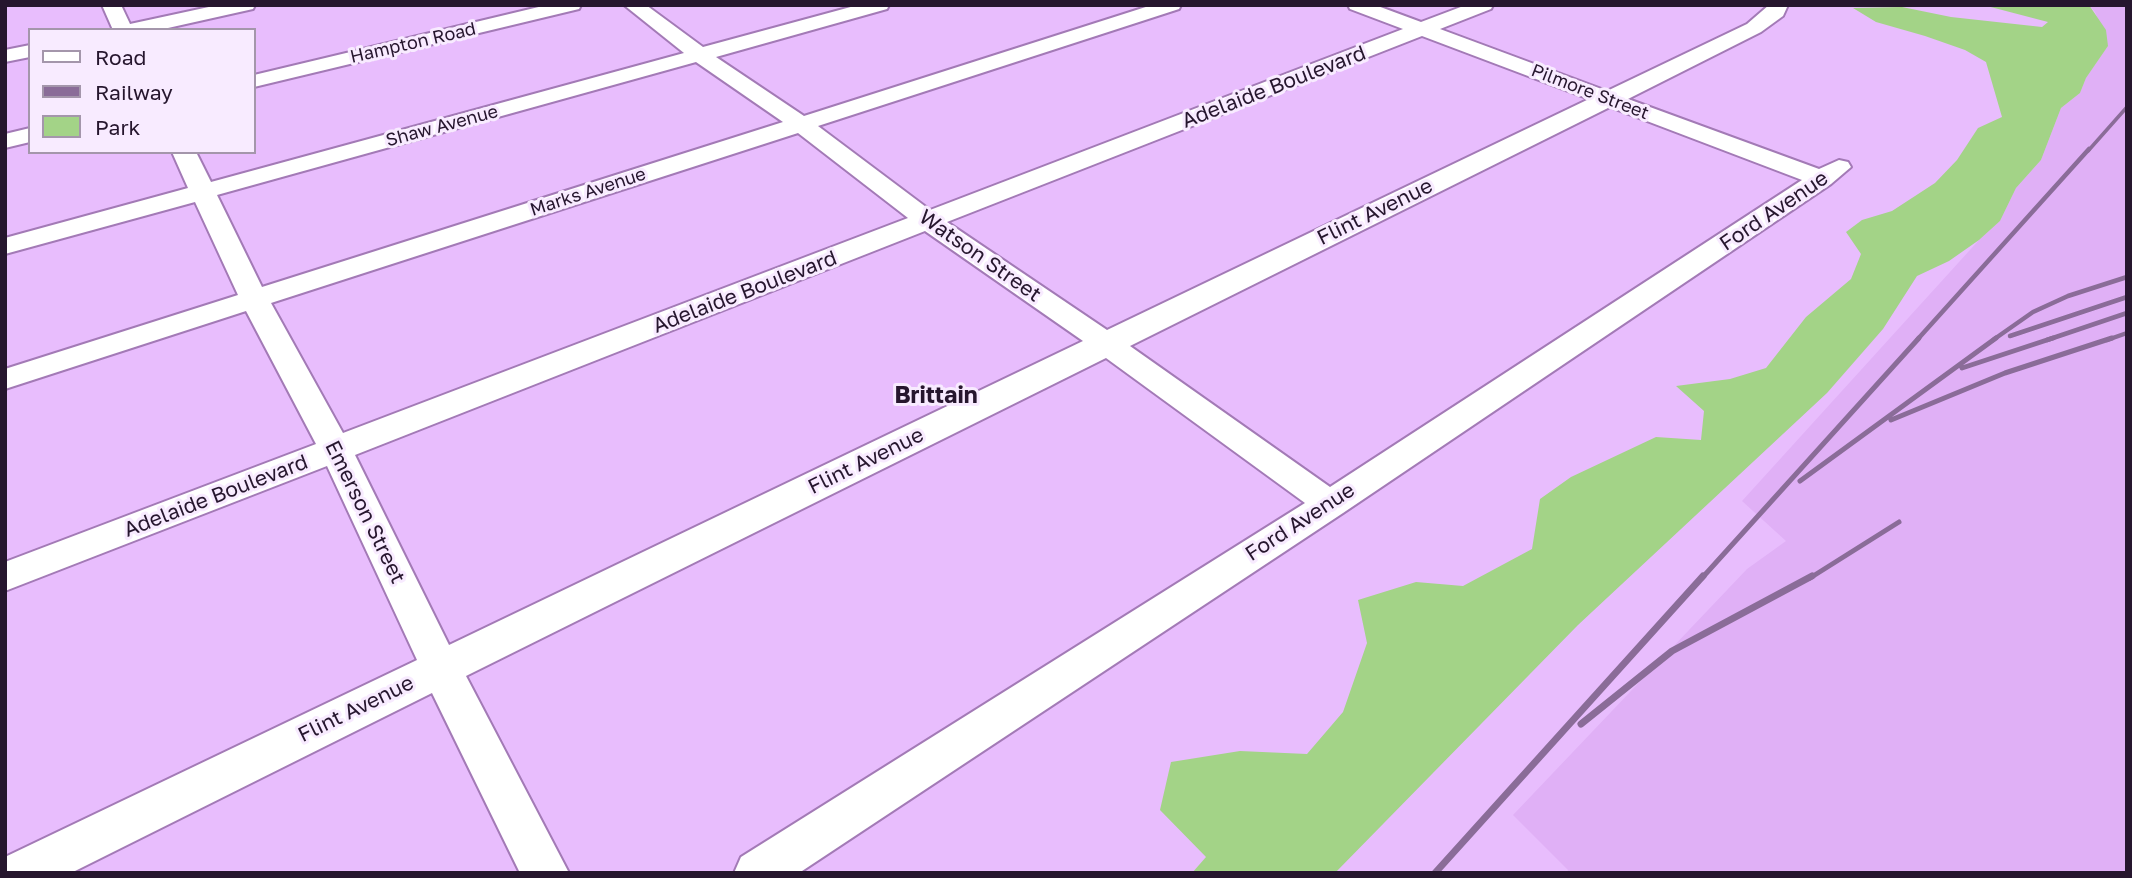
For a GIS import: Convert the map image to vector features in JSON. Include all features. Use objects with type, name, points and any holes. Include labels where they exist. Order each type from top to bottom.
[{"type":"street","points":[[111,5],[122,28]]},
{"type":"street","points":[[140,28],[246,5]]},
{"type":"street","name":"Hampton Road","points":[[258,74],[572,5]]},
{"type":"street","name":"Watson Street","points":[[633,5],[801,124],[928,222],[1330,503]]},
{"type":"street","name":"Shaw Avenue","points":[[5,246],[880,5]]},
{"type":"street","name":"Marks Avenue","points":[[5,379],[1172,5]]},
{"type":"street","name":"Pilmore Street","points":[[1357,5],[1606,99],[1830,173]]},
{"type":"street","name":"Adelaide Boulevard","points":[[5,577],[1485,5]]},
{"type":"street","name":"Flint Avenue","points":[[22,873],[1754,28],[1776,12],[1779,5]]},
{"type":"street","points":[[5,56],[28,51]]},
{"type":"street","points":[[5,141],[28,135]]},
{"type":"street","name":"Emerson Street","points":[[185,154],[254,299],[336,450],[440,667],[545,873]]},
{"type":"street","name":"Ford Avenue","points":[[758,873],[1330,503],[1830,173]]},
{"type":"shaded area","points":[[2089,5],[2127,5],[2127,873],[1567,873],[1568,870],[1513,815],[1747,569],[1786,541],[1742,501],[1979,240],[2000,221],[2016,188],[2041,160],[2061,108],[2080,93],[2086,78],[2108,46],[2095,12]]},
{"type":"green space","points":[[1983,5],[2089,5],[2106,30],[2108,46],[2086,78],[2080,93],[2061,108],[2041,160],[2016,188],[2000,221],[1949,261],[1917,276],[1883,329],[1827,393],[1578,625],[1335,873],[1192,873],[1206,857],[1160,810],[1171,762],[1240,751],[1307,754],[1343,712],[1367,643],[1358,600],[1416,582],[1463,586],[1532,549],[1540,499],[1571,477],[1656,437],[1701,440],[1704,411],[1676,386],[1730,379],[1766,368],[1806,317],[1851,279],[1861,254],[1846,232],[1862,220],[1892,211],[1935,183],[1957,160],[1978,128],[2002,117],[1986,62],[1965,50],[1876,22],[1853,8],[1902,7],[1951,17],[2042,27],[2048,22]]},
{"type":"railway","points":[[2088,151],[2127,107]]},
{"type":"railway","points":[[1917,340],[2089,149]]},
{"type":"railway","points":[[1993,340],[2033,312],[2068,296],[2127,277]]},
{"type":"railway","points":[[2010,336],[2127,297]]},
{"type":"railway","points":[[2050,339],[2127,313]]},
{"type":"railway","points":[[2107,340],[2127,333]]},
{"type":"railway","points":[[1702,578],[1919,338]]},
{"type":"railway","points":[[1800,481],[1996,338]]},
{"type":"railway","points":[[1891,420],[2005,373],[2112,338]]},
{"type":"railway","points":[[1962,368],[2050,339]]},
{"type":"railway","points":[[1810,578],[1899,522]]},
{"type":"railway","points":[[1435,873],[1703,576]]},
{"type":"railway","points":[[1581,724],[1672,651],[1812,576]]},
{"type":"district","name":"Brittain","points":[[936,396]]}]
